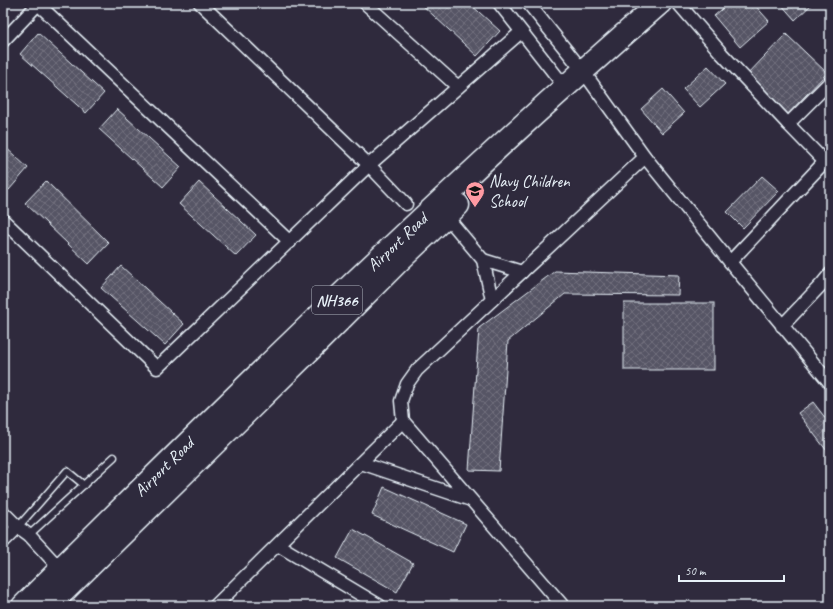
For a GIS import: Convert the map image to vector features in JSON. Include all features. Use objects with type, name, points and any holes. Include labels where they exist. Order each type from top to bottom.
[{"type":"highway","name":"Airport Road","points":[[67,576],[446,216],[660,3]]},
{"type":"highway","name":"Airport Road","points":[[23,606],[50,600],[67,576],[157,473],[410,229],[565,87],[586,75],[677,3]]},
{"type":"street","points":[[200,3],[369,165],[406,204]]},
{"type":"street","points":[[366,3],[458,87]]},
{"type":"street","points":[[492,3],[502,7],[565,87]]},
{"type":"street","points":[[528,3],[586,75],[645,157],[830,383]]},
{"type":"street","points":[[677,3],[722,54],[788,124],[827,158],[730,262]]},
{"type":"street","points":[[3,41],[38,4],[290,242]]},
{"type":"street","points":[[3,220],[157,368],[369,165],[521,32]]},
{"type":"street","points":[[788,124],[830,82]]},
{"type":"street","points":[[563,606],[403,421],[402,401],[407,384],[418,370],[645,157]]},
{"type":"street","points":[[446,216],[483,260],[492,300]]},
{"type":"street","points":[[483,260],[522,272]]},
{"type":"street","points":[[782,326],[830,274]]},
{"type":"street","points":[[215,606],[403,421]]},
{"type":"street","points":[[361,463],[471,500]]},
{"type":"street","points":[[3,512],[18,527],[29,535],[67,576]]},
{"type":"street","points":[[3,542],[18,527]]},
{"type":"street","points":[[278,545],[380,606]]},
{"type":"lane","points":[[29,535],[114,457]]},
{"type":"lane","points":[[18,527],[67,471],[84,485]]},
{"type":"building","points":[[420,3],[469,3],[500,31],[477,56]]},
{"type":"building","points":[[729,3],[753,3],[769,21],[740,47],[714,16]]},
{"type":"building","points":[[780,3],[813,3],[795,20]]},
{"type":"building","points":[[38,33],[104,93],[86,113],[20,54]]},
{"type":"building","points":[[786,34],[827,73],[786,116],[745,77]]},
{"type":"building","points":[[708,66],[725,84],[700,107],[683,89]]},
{"type":"building","points":[[663,89],[684,113],[662,133],[641,109]]},
{"type":"building","points":[[117,109],[181,167],[163,187],[99,129]]},
{"type":"building","points":[[3,145],[28,168],[9,190],[3,185]]},
{"type":"building","points":[[762,176],[779,191],[743,228],[727,212]]},
{"type":"building","points":[[46,181],[109,243],[89,264],[25,203]]},
{"type":"building","points":[[199,182],[256,235],[236,256],[179,204]]},
{"type":"building","points":[[121,266],[184,324],[165,345],[101,288]]},
{"type":"building","points":[[555,271],[679,275],[678,295],[565,294],[508,341],[499,471],[469,470],[479,328]]},
{"type":"building","points":[[624,303],[714,303],[714,370],[624,370]]},
{"type":"building","points":[[813,402],[830,424],[830,455],[798,413]]},
{"type":"building","points":[[384,487],[466,524],[453,552],[372,515]]},
{"type":"building","points":[[353,529],[413,563],[397,592],[337,558]]},
{"type":"place","name":"Navy Children School","points":[[475,208]]}]
